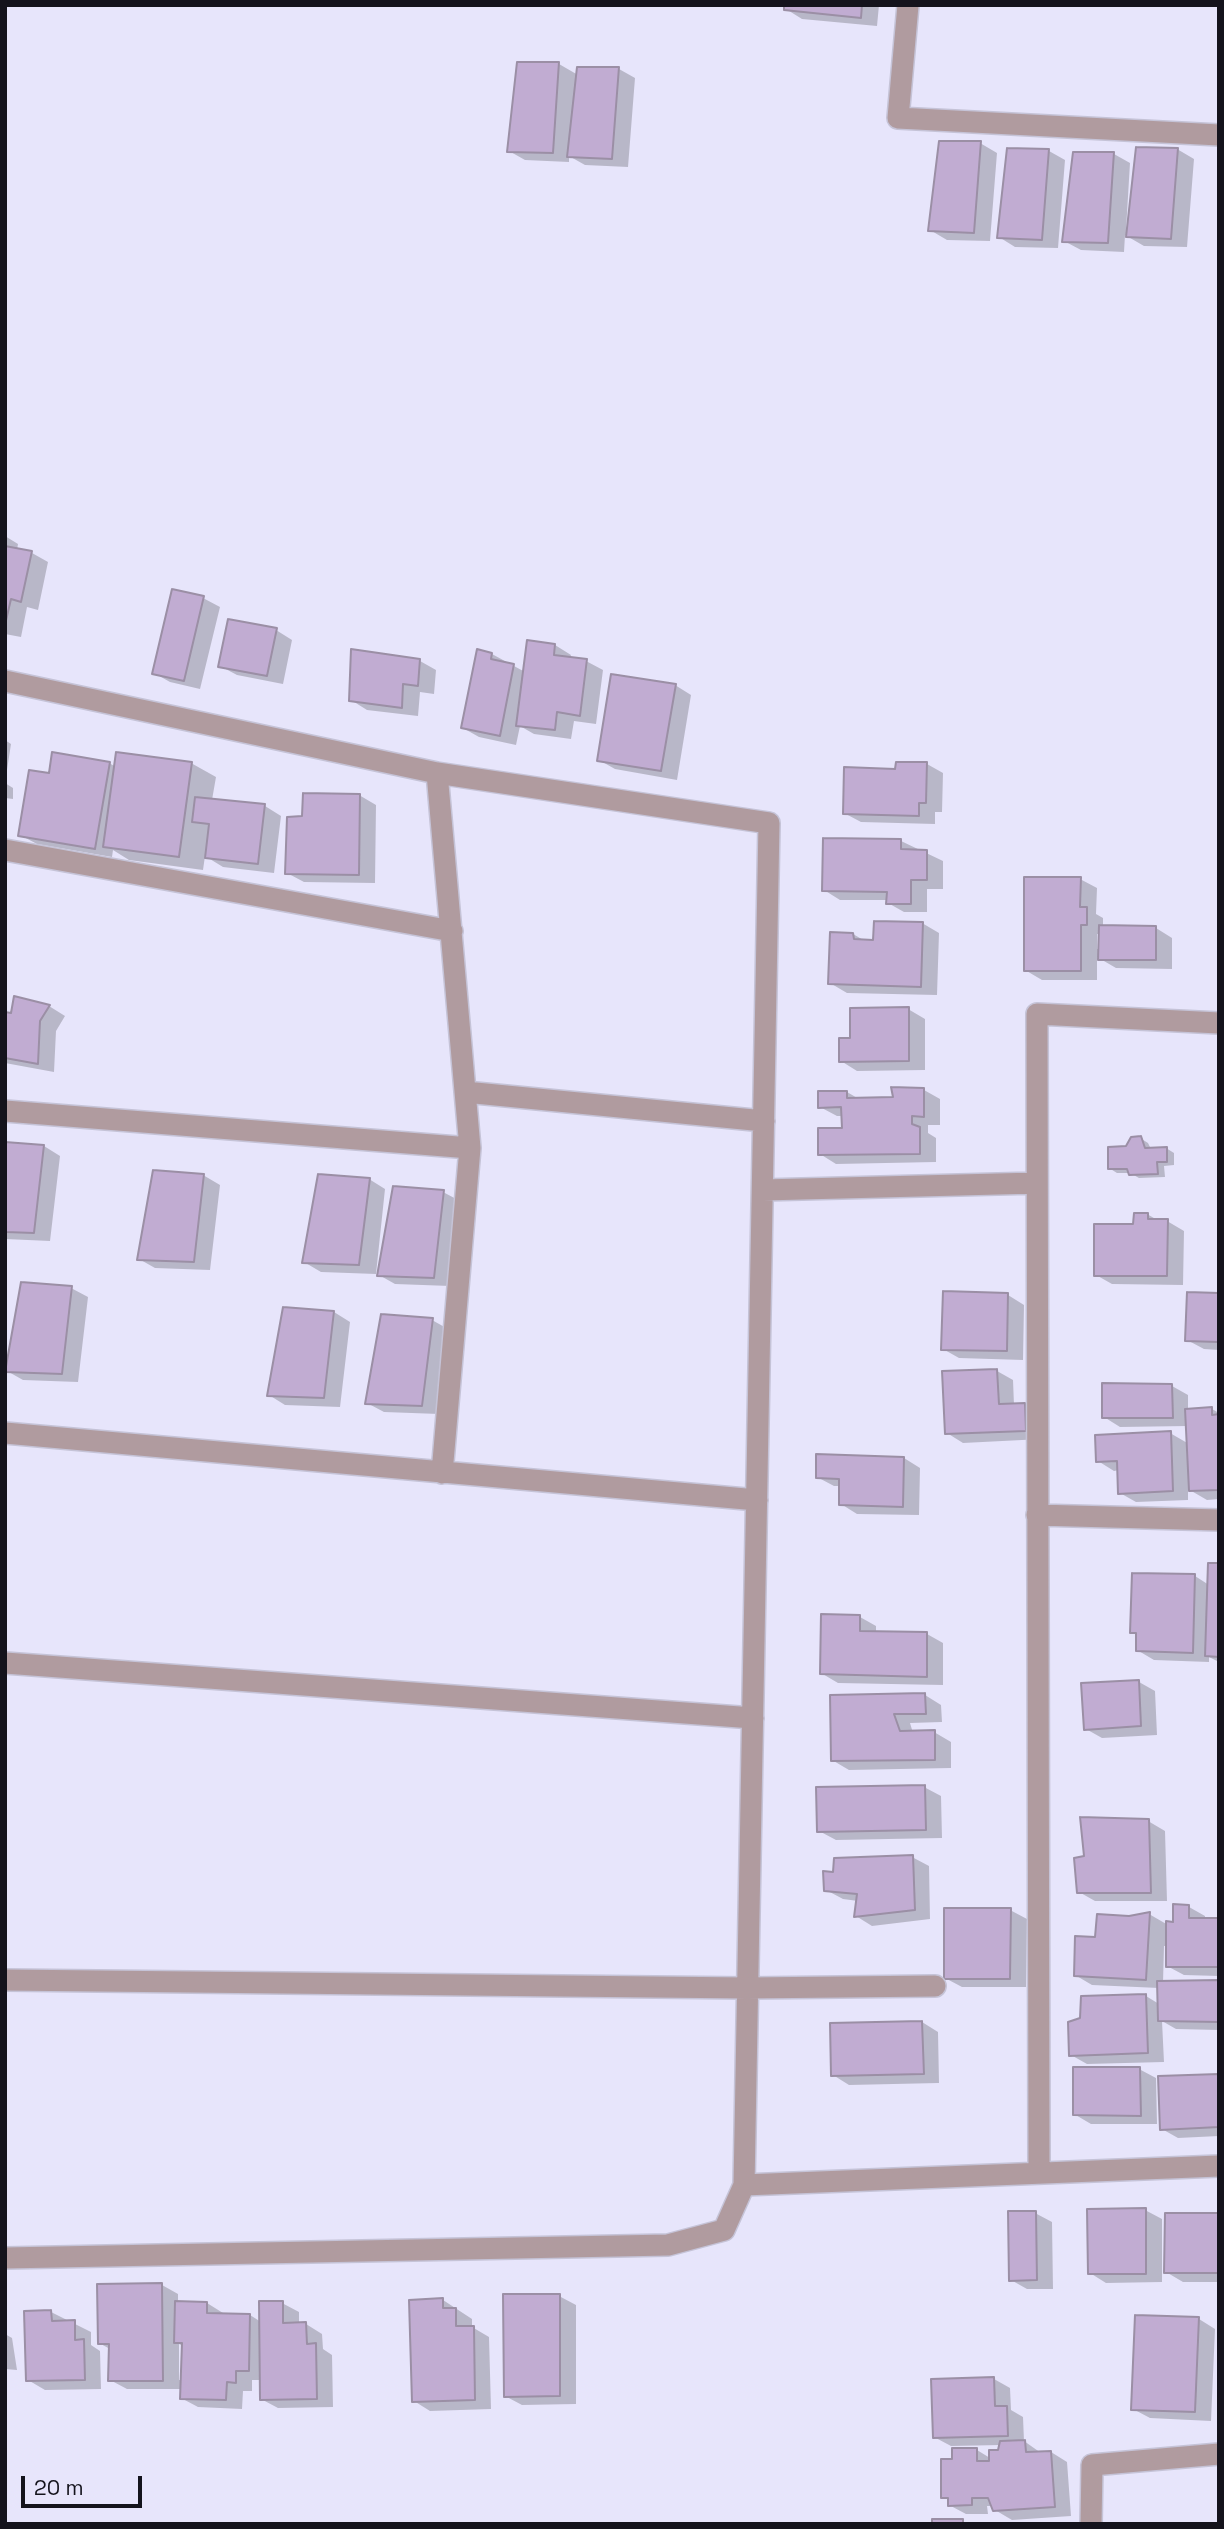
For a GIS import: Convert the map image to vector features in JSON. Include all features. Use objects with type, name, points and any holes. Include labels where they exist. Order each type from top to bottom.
[{"type":"street","points":[[908,5],[898,118],[1219,135]]},
{"type":"street","points":[[5,681],[437,773],[769,823],[744,2185],[724,2230],[668,2245],[5,2258]]},
{"type":"street","points":[[437,773],[470,1148],[442,1473]]},
{"type":"street","points":[[5,850],[452,931]]},
{"type":"street","points":[[1039,2173],[1037,1014],[1219,1023]]},
{"type":"street","points":[[465,1092],[764,1121]]},
{"type":"street","points":[[5,1111],[470,1148]]},
{"type":"street","points":[[763,1190],[1037,1183]]},
{"type":"street","points":[[5,1433],[757,1500]]},
{"type":"street","points":[[1037,1515],[1219,1520]]},
{"type":"street","points":[[5,1663],[753,1718]]},
{"type":"street","points":[[5,1980],[747,1988],[935,1986]]},
{"type":"street","points":[[744,2185],[1219,2165]]},
{"type":"street","points":[[1091,2524],[1092,2465],[1219,2454]]},
{"type":"building","points":[[784,5],[862,5],[861,18],[784,10]]},
{"type":"building","points":[[517,62],[559,62],[553,153],[507,152]]},
{"type":"building","points":[[577,67],[619,67],[612,159],[567,157]]},
{"type":"building","points":[[939,141],[981,141],[974,233],[928,231]]},
{"type":"building","points":[[1136,147],[1178,148],[1171,239],[1126,237]]},
{"type":"building","points":[[1007,148],[1049,149],[1042,240],[997,238]]},
{"type":"building","points":[[1073,152],[1114,152],[1108,243],[1062,242]]},
{"type":"building","points":[[5,546],[32,551],[21,602],[11,599],[5,625]]},
{"type":"building","points":[[172,589],[204,596],[184,681],[152,674]]},
{"type":"building","points":[[228,619],[277,628],[267,676],[218,667]]},
{"type":"building","points":[[527,640],[555,644],[554,655],[587,659],[580,716],[557,712],[555,730],[516,726]]},
{"type":"building","points":[[351,649],[420,659],[418,686],[403,684],[402,708],[349,701]]},
{"type":"building","points":[[477,649],[492,653],[491,659],[514,664],[500,736],[461,728]]},
{"type":"building","points":[[611,674],[676,684],[661,771],[597,761]]},
{"type":"building","points":[[52,752],[110,762],[95,849],[18,836],[29,770],[49,773]]},
{"type":"building","points":[[116,752],[192,762],[179,857],[103,847]]},
{"type":"building","points":[[896,762],[927,762],[926,803],[919,803],[919,816],[843,814],[844,767],[895,769]]},
{"type":"building","points":[[303,793],[360,794],[359,875],[285,874],[287,817],[302,816]]},
{"type":"building","points":[[195,797],[265,804],[258,864],[205,858],[209,824],[192,822]]},
{"type":"building","points":[[823,838],[901,839],[901,849],[927,850],[927,880],[911,880],[911,904],[886,904],[887,892],[822,891]]},
{"type":"building","points":[[1024,877],[1081,877],[1080,907],[1087,907],[1087,925],[1081,925],[1081,971],[1024,971]]},
{"type":"building","points":[[874,921],[923,922],[921,987],[828,984],[830,932],[853,933],[854,939],[873,940]]},
{"type":"building","points":[[1099,925],[1156,926],[1156,960],[1098,960]]},
{"type":"building","points":[[14,996],[50,1005],[40,1021],[38,1064],[5,1058],[5,1012],[11,1013]]},
{"type":"building","points":[[909,1007],[909,1061],[839,1062],[839,1038],[850,1038],[850,1008]]},
{"type":"building","points":[[891,1087],[924,1088],[924,1117],[912,1116],[912,1124],[920,1127],[920,1154],[818,1155],[818,1128],[842,1128],[841,1107],[818,1108],[818,1091],[847,1091],[847,1098],[893,1097]]},
{"type":"building","points":[[1141,1136],[1145,1148],[1167,1147],[1167,1162],[1157,1162],[1158,1174],[1129,1175],[1127,1169],[1108,1169],[1108,1147],[1126,1146],[1131,1137]]},
{"type":"building","points":[[5,1142],[44,1145],[34,1233],[5,1232]]},
{"type":"building","points":[[153,1170],[204,1174],[194,1262],[137,1260]]},
{"type":"building","points":[[318,1174],[370,1178],[359,1265],[302,1263]]},
{"type":"building","points":[[393,1186],[444,1190],[434,1278],[377,1276]]},
{"type":"building","points":[[1134,1213],[1148,1213],[1148,1219],[1168,1219],[1167,1276],[1094,1276],[1094,1224],[1133,1224]]},
{"type":"building","points":[[21,1282],[72,1286],[62,1374],[5,1372]]},
{"type":"building","points":[[943,1291],[1008,1293],[1007,1351],[941,1350]]},
{"type":"building","points":[[1187,1292],[1219,1293],[1219,1342],[1185,1341]]},
{"type":"building","points":[[283,1307],[334,1311],[324,1398],[267,1396]]},
{"type":"building","points":[[381,1314],[433,1318],[422,1406],[365,1404]]},
{"type":"building","points":[[997,1369],[999,1404],[1025,1403],[1026,1431],[945,1434],[942,1371]]},
{"type":"building","points":[[1102,1383],[1172,1384],[1173,1418],[1102,1418]]},
{"type":"building","points":[[1212,1407],[1212,1415],[1219,1414],[1219,1490],[1189,1491],[1185,1409]]},
{"type":"building","points":[[1171,1431],[1173,1491],[1118,1494],[1117,1461],[1096,1462],[1095,1435]]},
{"type":"building","points":[[816,1454],[904,1457],[903,1507],[839,1505],[839,1479],[816,1478]]},
{"type":"building","points":[[1208,1563],[1219,1563],[1219,1657],[1205,1656]]},
{"type":"building","points":[[1132,1573],[1195,1574],[1193,1653],[1136,1651],[1136,1633],[1130,1633]]},
{"type":"building","points":[[821,1614],[860,1615],[860,1631],[927,1632],[927,1677],[820,1674]]},
{"type":"building","points":[[1139,1680],[1141,1726],[1084,1730],[1081,1683]]},
{"type":"building","points":[[925,1693],[926,1714],[894,1714],[900,1731],[935,1730],[935,1760],[831,1761],[830,1695]]},
{"type":"building","points":[[925,1785],[926,1830],[817,1832],[816,1787]]},
{"type":"building","points":[[1080,1817],[1149,1819],[1151,1893],[1077,1893],[1074,1858],[1084,1856]]},
{"type":"building","points":[[913,1855],[915,1910],[854,1917],[857,1894],[824,1891],[823,1871],[833,1872],[834,1858]]},
{"type":"building","points":[[1173,1904],[1189,1905],[1189,1918],[1219,1918],[1219,1967],[1166,1967],[1166,1921],[1173,1922]]},
{"type":"building","points":[[944,1908],[1011,1908],[1010,1979],[944,1979]]},
{"type":"building","points":[[1150,1912],[1146,1980],[1074,1976],[1075,1936],[1095,1937],[1097,1914],[1129,1916]]},
{"type":"building","points":[[1219,1980],[1219,2022],[1158,2021],[1157,1981]]},
{"type":"building","points":[[1146,1994],[1148,2053],[1069,2056],[1068,2022],[1080,2018],[1081,1996]]},
{"type":"building","points":[[922,2021],[924,2074],[831,2076],[830,2023]]},
{"type":"building","points":[[1073,2067],[1140,2067],[1141,2116],[1073,2115]]},
{"type":"building","points":[[1219,2074],[1219,2127],[1160,2130],[1158,2076]]},
{"type":"building","points":[[1146,2208],[1146,2274],[1088,2274],[1087,2209]]},
{"type":"building","points":[[1008,2211],[1036,2211],[1037,2280],[1009,2281]]},
{"type":"building","points":[[1165,2213],[1218,2213],[1218,2273],[1164,2273]]},
{"type":"building","points":[[162,2283],[163,2381],[108,2381],[109,2344],[98,2344],[97,2284]]},
{"type":"building","points":[[503,2294],[560,2294],[560,2396],[504,2397]]},
{"type":"building","points":[[443,2298],[443,2308],[456,2308],[456,2326],[474,2326],[475,2400],[412,2402],[409,2300]]},
{"type":"building","points":[[175,2301],[207,2302],[207,2313],[250,2314],[249,2371],[236,2371],[236,2383],[227,2382],[226,2400],[180,2399],[182,2343],[174,2343]]},
{"type":"building","points":[[259,2301],[283,2301],[283,2323],[306,2322],[307,2344],[316,2343],[317,2399],[260,2400]]},
{"type":"building","points":[[51,2310],[52,2321],[75,2320],[75,2340],[84,2339],[85,2380],[26,2381],[24,2311]]},
{"type":"building","points":[[1135,2315],[1199,2317],[1195,2412],[1131,2410]]},
{"type":"building","points":[[994,2377],[995,2406],[1007,2406],[1008,2436],[933,2438],[931,2379]]},
{"type":"building","points":[[1025,2440],[1026,2452],[1051,2451],[1055,2507],[993,2511],[988,2498],[972,2498],[972,2505],[948,2506],[948,2498],[941,2498],[941,2459],[952,2459],[952,2448],[977,2448],[977,2461],[989,2461],[989,2450],[998,2450],[1000,2441]]},
{"type":"building","points":[[932,2519],[963,2519],[963,2524],[932,2524]]}]
